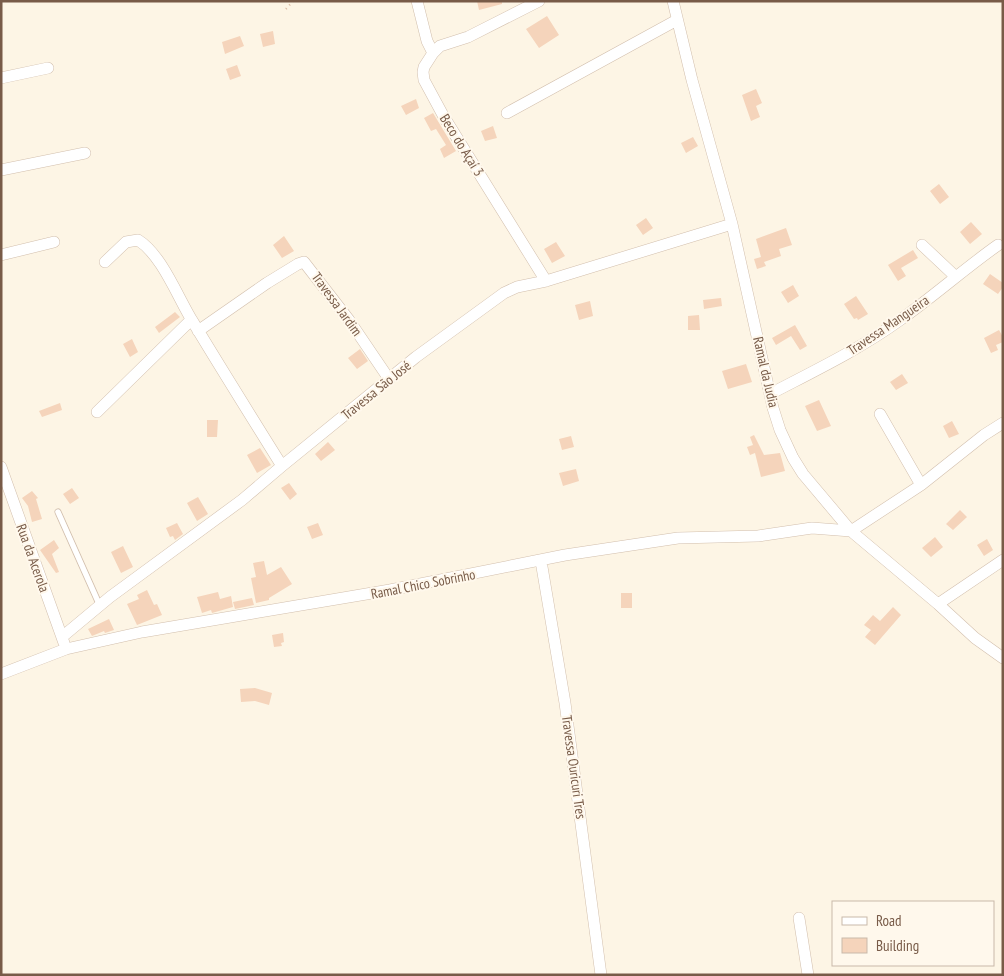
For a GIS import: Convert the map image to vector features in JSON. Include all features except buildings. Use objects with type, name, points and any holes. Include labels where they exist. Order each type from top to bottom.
[{"type":"street","points":[[417,1],[427,41],[433,53],[440,46],[468,36],[539,1]]},
{"type":"street","name":"Ramal da Judia","points":[[673,1],[692,80],[732,224],[770,394],[780,430],[793,458],[803,474],[851,531],[938,604],[975,638],[1003,658]]},
{"type":"street","points":[[507,113],[677,20]]},
{"type":"street","name":"Beco do Açaí 3","points":[[433,53],[424,67],[424,80],[444,117],[546,281]]},
{"type":"street","points":[[1,78],[48,68]]},
{"type":"street","points":[[1,170],[85,154]]},
{"type":"street","name":"Travessa São José","points":[[62,637],[100,606],[242,500],[389,379],[504,293],[517,287],[546,281],[732,224]]},
{"type":"street","points":[[105,262],[129,240],[138,240],[143,243],[163,268],[191,320],[282,466]]},
{"type":"street","points":[[1,254],[54,242]]},
{"type":"street","points":[[922,245],[956,277]]},
{"type":"street","name":"Travessa Mangueira","points":[[770,394],[867,342],[916,308],[970,264],[998,245]]},
{"type":"street","name":"Travessa Jardim","points":[[198,331],[267,283],[304,262],[349,320],[389,379]]},
{"type":"street","points":[[97,412],[191,320]]},
{"type":"street","points":[[880,414],[921,485]]},
{"type":"street","points":[[851,531],[921,485],[984,435],[1003,423]]},
{"type":"street","name":"Rua da Acerola","points":[[1,467],[66,649]]},
{"type":"street","name":"Ramal Chico Sobrinho","points":[[1,674],[66,649],[142,632],[390,590],[541,561],[678,538],[758,536],[812,528],[851,531]]},
{"type":"street","points":[[938,604],[1003,560]]},
{"type":"street","name":"Travessa Ouricuri Tres","points":[[541,561],[565,703],[601,975]]},
{"type":"street","points":[[799,918],[808,975]]},
{"type":"lane","points":[[58,512],[100,606]]},
{"type":"path","points":[[286,9],[293,1]]}]
